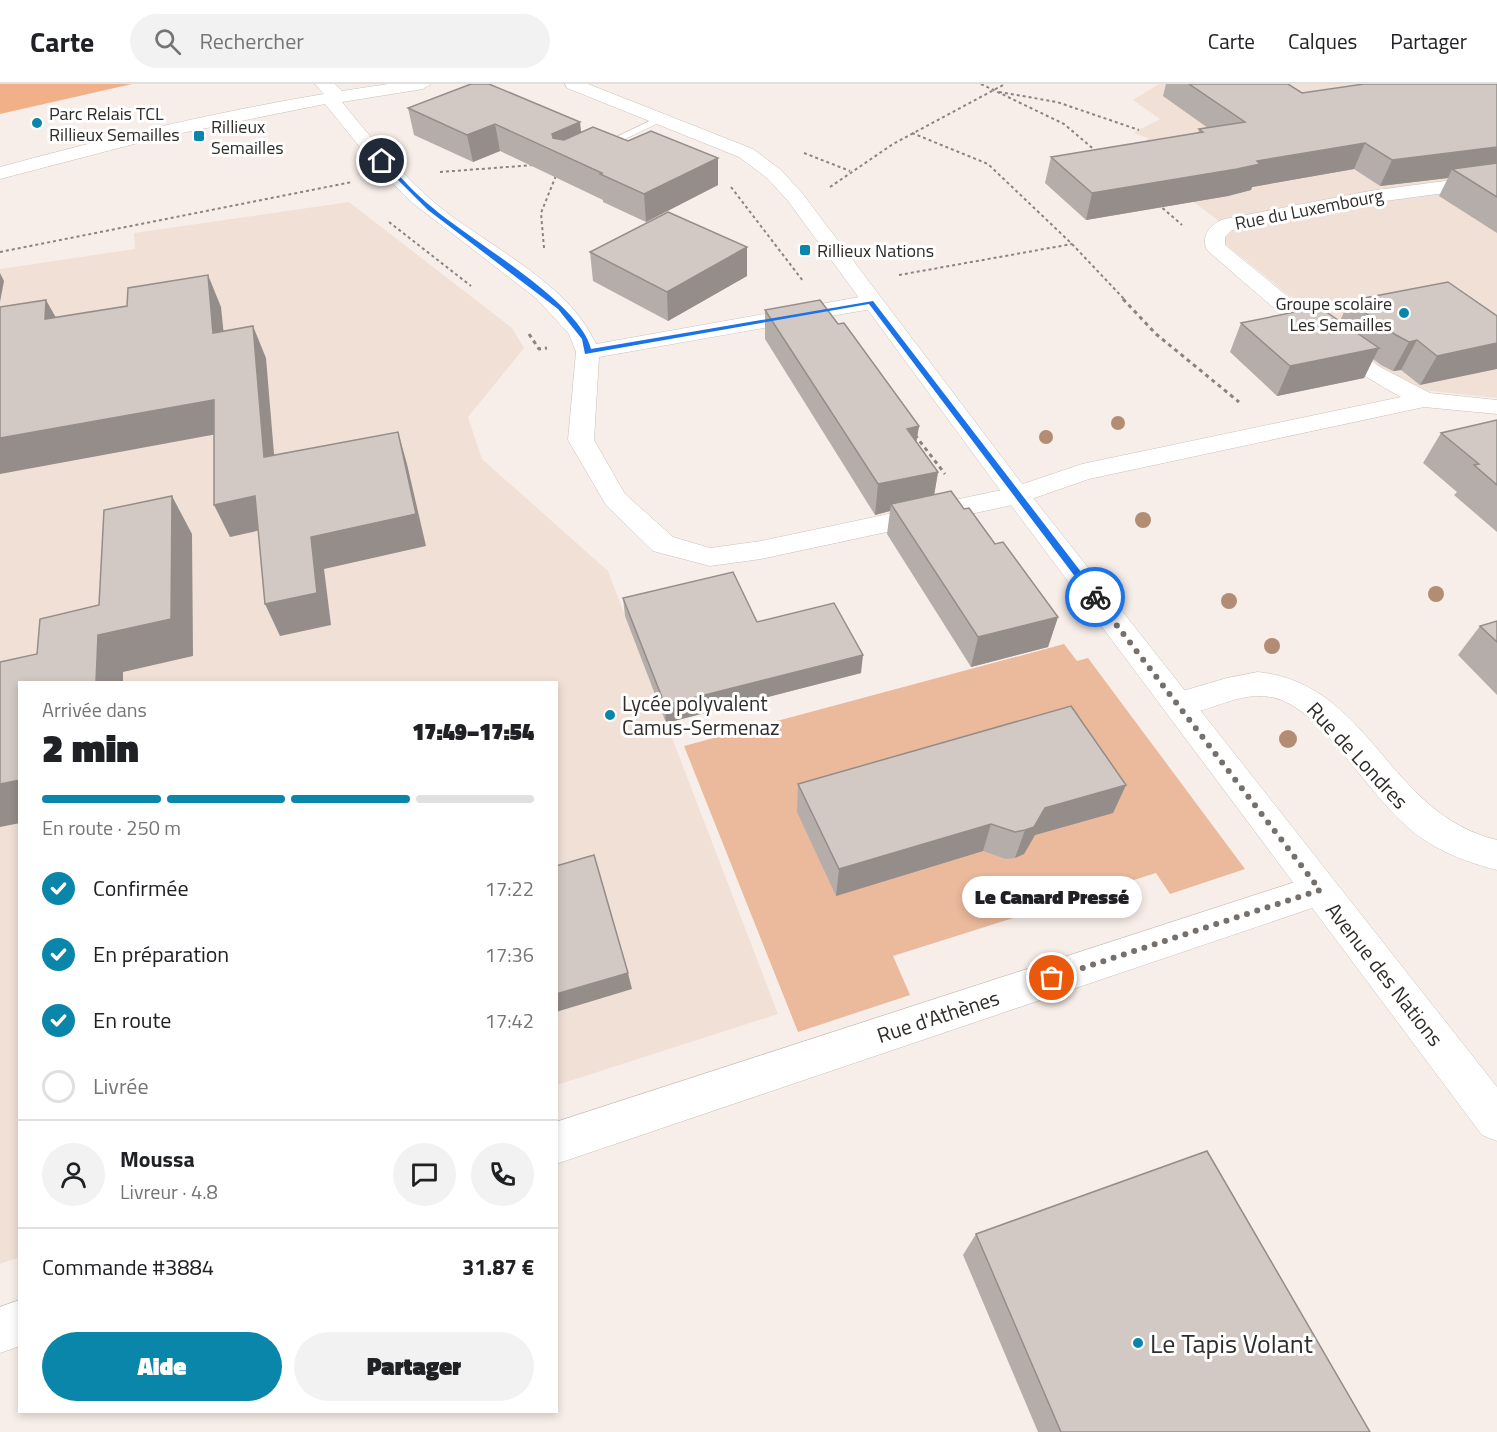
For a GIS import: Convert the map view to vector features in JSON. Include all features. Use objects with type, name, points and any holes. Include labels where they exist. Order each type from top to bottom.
[{"type":"street","points":[[0,173],[328,91],[423,84]]},
{"type":"street","name":"Avenue des Nations","points":[[573,84],[746,153],[774,174],[795,197],[1017,495],[1497,1120]]},
{"type":"street","points":[[328,91],[333,103],[395,176],[430,209],[560,307],[585,339],[588,352],[824,310],[864,292]]},
{"type":"street","name":"Rue du Luxembourg","points":[[1424,400],[1372,372],[1301,319],[1215,248],[1215,236],[1225,225],[1381,196],[1497,180]]},
{"type":"street","name":"Rue du Luxembourg","points":[[588,352],[581,440],[615,499],[663,544],[710,557],[760,550],[967,506],[1017,495],[1082,472],[1272,430],[1424,400],[1497,407]]},
{"type":"street","name":"Rue de Londres","points":[[1177,704],[1259,684],[1284,688],[1316,704],[1412,813],[1445,838],[1497,855]]},
{"type":"street","name":"Rue d'Athènes","points":[[558,1142],[1320,890]]},
{"type":"street","points":[[0,1330],[18,1324]]},
{"type":"lane","points":[[563,163],[662,119]]},
{"type":"path","points":[[981,84],[993,90],[1056,102],[1139,130]]},
{"type":"path","points":[[745,205],[825,192],[850,171],[912,133],[1005,84]]},
{"type":"path","points":[[912,133],[988,164],[1072,244],[1156,334],[1272,430]]},
{"type":"path","points":[[0,252],[343,183],[395,176],[563,163]]},
{"type":"path","points":[[537,254],[545,248],[541,213],[550,185],[563,163]]},
{"type":"path","points":[[726,181],[824,310]]},
{"type":"path","points":[[864,292],[1072,244]]},
{"type":"path","points":[[911,429],[967,506]]},
{"type":"shaded area","points":[[0,84],[132,84],[0,114]]},
{"type":"shaded area","name":"Groupe scolaire Les Semailles","points":[[1159,84],[1497,84],[1497,398],[1403,388],[1218,238],[1224,225],[1136,158],[1148,138],[1133,133],[1160,119],[1133,100]]},
{"type":"shaded area","name":"Lycée polyvalent Camus-Sermenaz","points":[[349,202],[512,328],[524,348],[468,417],[482,459],[608,571],[778,1014],[558,1085],[558,681],[18,681],[18,1258],[0,1264],[0,269],[135,249],[134,233]]},
{"type":"shaded area","points":[[1064,644],[1077,661],[1088,658],[1245,869],[1170,894],[1156,873],[893,956],[910,995],[798,1032],[684,746]]},
{"type":"building","points":[[471,84],[489,84],[580,122],[552,134],[553,138],[564,140],[593,127],[628,141],[651,131],[718,158],[644,194],[495,124],[467,135],[408,108]]},
{"type":"building","points":[[1189,84],[1288,84],[1302,93],[1364,84],[1497,84],[1497,147],[1392,160],[1365,143],[1257,161],[1260,164],[1237,169],[1092,193],[1051,157],[1203,132],[1199,129],[1245,122]]},
{"type":"building","points":[[1497,163],[1497,197],[1452,169]]},
{"type":"building","points":[[668,212],[747,247],[667,292],[590,252]]},
{"type":"building","points":[[208,275],[213,333],[253,326],[264,457],[398,432],[416,514],[311,537],[317,593],[265,604],[255,496],[214,505],[214,400],[0,438],[0,307],[46,300],[45,319],[127,306],[128,288]]},
{"type":"building","points":[[1448,282],[1497,316],[1497,343],[1437,356],[1417,340],[1409,342],[1396,335],[1349,301]]},
{"type":"building","points":[[820,300],[838,324],[844,323],[919,426],[907,429],[938,472],[878,484],[765,310]]},
{"type":"building","points":[[1319,307],[1379,348],[1290,366],[1241,323]]},
{"type":"building","points":[[1497,420],[1497,485],[1474,465],[1479,464],[1441,433]]},
{"type":"building","points":[[951,491],[964,509],[969,508],[995,544],[1003,542],[1058,617],[978,637],[891,504]]},
{"type":"building","points":[[172,496],[171,619],[98,635],[96,681],[18,681],[18,780],[0,784],[0,662],[37,654],[40,619],[99,605],[104,510]]},
{"type":"building","points":[[733,572],[757,622],[834,603],[863,655],[665,705],[623,598]]},
{"type":"building","points":[[1497,621],[1497,642],[1480,626]]},
{"type":"building","points":[[1071,706],[1126,785],[1045,808],[1034,827],[1025,830],[1015,832],[991,824],[839,869],[798,784]]},
{"type":"building","points":[[594,855],[628,973],[558,993],[558,865]]},
{"type":"building","name":"Le Tapis Volant","points":[[1207,1151],[1370,1432],[1061,1432],[976,1234]]},
{"type":"way so far","points":[[1052,978],[1320,890],[1095,597]]},
{"type":"place","name":"Parc Relais TCL Rillieux Semailles","points":[[37,123]]},
{"type":"place","name":"Rillieux Semailles","points":[[199,136]]},
{"type":"place","name":"Rillieux Nations","points":[[805,250]]},
{"type":"place","name":"Groupe scolaire Les Semailles","points":[[1404,313]]},
{"type":"place","name":"Lycée polyvalent Camus-Sermenaz","points":[[610,715]]},
{"type":"place","name":"Le Canard Pressé","points":[[1052,978]]},
{"type":"place","name":"Le Tapis Volant","points":[[1138,1343]]},
{"type":"route","points":[[382,161],[430,209],[560,307],[585,339],[588,352],[871,302],[1095,597]]}]
